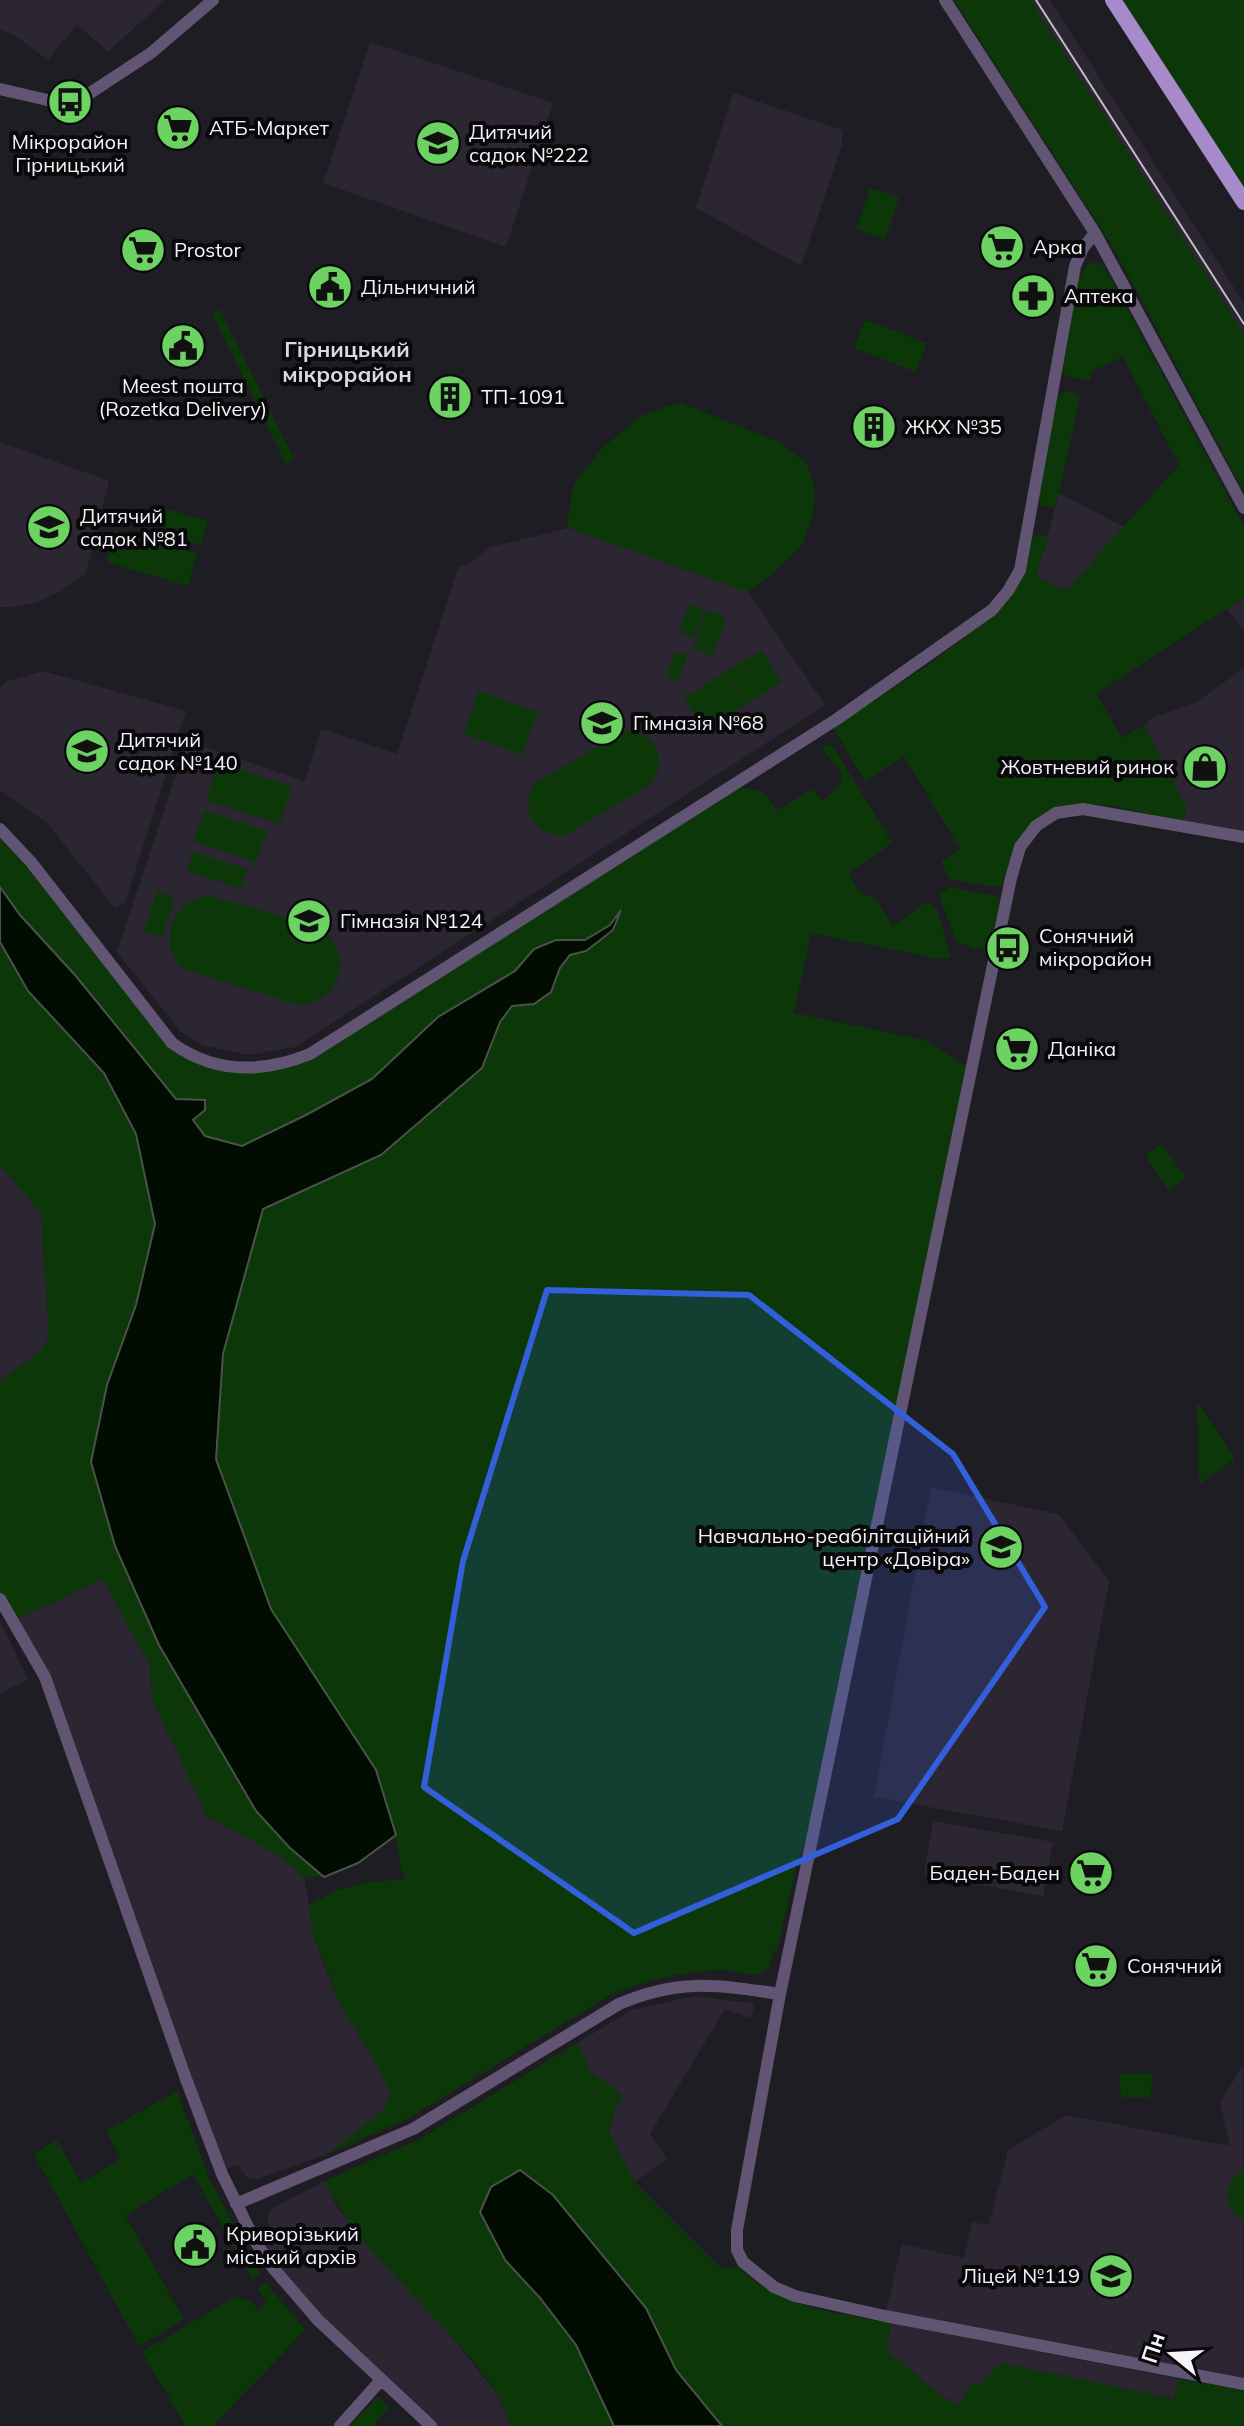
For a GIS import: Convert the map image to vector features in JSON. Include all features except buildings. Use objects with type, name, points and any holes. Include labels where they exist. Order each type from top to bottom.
[{"type":"main road","points":[[1113,0],[1244,202]]},
{"type":"street","points":[[0,89],[56,102],[81,99],[151,53],[213,0]]},
{"type":"street","points":[[945,0],[1095,233],[1244,508]]},
{"type":"street","points":[[0,829],[31,862],[172,1043],[197,1059],[247,1069],[288,1063],[310,1054],[863,702],[992,610],[1020,570],[1075,266],[1083,248],[1095,233]]},
{"type":"street","points":[[1244,837],[1083,809],[1056,813],[1045,819],[1020,847],[1011,878],[780,1994],[737,2230],[737,2250],[754,2274],[774,2287],[828,2305],[1244,2384]]},
{"type":"street","points":[[0,1599],[45,1677],[165,2022],[236,2204],[273,2268],[318,2320],[431,2426]]},
{"type":"street","points":[[236,2204],[413,2129],[619,2004],[642,1994],[703,1984],[780,1994]]},
{"type":"street","points":[[340,2426],[381,2380]]},
{"type":"highlighted area","points":[[547,1290],[749,1295],[953,1454],[1045,1607],[898,1819],[634,1933],[424,1787],[463,1561]]},
{"type":"shaded area","points":[[0,0],[165,0],[108,52],[77,24],[48,60],[17,37],[0,29]]},
{"type":"shaded area","points":[[1030,0],[1050,0],[1244,303],[1244,334]]},
{"type":"shaded area","name":"Дитячий садок №222","points":[[370,42],[553,103],[506,247],[323,183]]},
{"type":"shaded area","points":[[733,93],[842,130],[842,145],[801,266],[696,208]]},
{"type":"shaded area","name":"Дитячий садок №81","points":[[0,442],[109,481],[86,573],[59,592],[37,602],[11,607],[0,607]]},
{"type":"shaded area","points":[[1059,493],[1124,527],[1067,590],[1036,578]]},
{"type":"shaded area","points":[[569,528],[748,592],[825,705],[295,1047],[247,1055],[202,1045],[180,1031],[117,952],[187,741],[305,781],[321,729],[397,754],[459,566],[470,563],[490,547]]},
{"type":"shaded area","points":[[1244,598],[1244,631],[1227,609]]},
{"type":"shaded area","name":"Жовтневий ринок","points":[[1244,668],[1244,834],[1182,822],[1187,809],[1144,725],[1152,718],[1195,703]]},
{"type":"shaded area","name":"Дитячий садок №140","points":[[43,671],[186,711],[125,903],[115,908],[47,823],[0,790],[0,688],[8,681]]},
{"type":"shaded area","points":[[0,887],[20,915],[75,975],[176,1099],[205,1100],[205,1110],[193,1120],[205,1136],[242,1146],[372,1079],[438,1017],[515,971],[534,949],[556,940],[585,940],[610,925],[621,910],[613,930],[586,951],[570,955],[560,968],[551,992],[534,1004],[512,1006],[500,1022],[482,1068],[381,1155],[263,1209],[223,1354],[216,1459],[271,1609],[376,1770],[396,1835],[358,1863],[324,1877],[290,1848],[256,1811],[159,1645],[115,1546],[91,1462],[107,1385],[136,1305],[155,1224],[136,1134],[104,1073],[28,991],[0,942]]},
{"type":"shaded area","points":[[0,1165],[41,1213],[49,1335],[43,1349],[0,1381]]},
{"type":"shaded area","points":[[931,1487],[1058,1514],[1109,1581],[1062,1831],[874,1797]]},
{"type":"shaded area","points":[[103,1579],[150,1666],[153,1701],[207,1816],[282,1857],[304,1877],[315,1939],[324,1965],[341,2006],[391,2093],[381,2113],[328,2154],[257,2179],[244,2174],[238,2165],[221,2171],[45,1677],[13,1621]]},
{"type":"shaded area","points":[[0,1621],[28,1679],[0,1694]]},
{"type":"shaded area","points":[[933,1821],[1053,1842],[1043,1896],[924,1874]]},
{"type":"shaded area","points":[[694,1996],[751,2003],[754,2007],[751,2018],[725,2009],[650,2134],[667,2159],[635,2182],[609,2134],[616,2106],[623,2096],[590,2071],[577,2043],[632,2010]]},
{"type":"shaded area","name":"Ліцей №119","points":[[1243,2065],[1244,2380],[886,2311],[902,2244],[964,2258],[972,2222],[989,2225],[1008,2150],[1066,2115],[1230,2146],[1220,2103]]},
{"type":"shaded area","points":[[520,2170],[553,2195],[646,2308],[676,2370],[722,2426],[614,2426],[576,2345],[540,2298],[505,2260],[480,2212],[491,2187]]},
{"type":"shaded area","points":[[325,2181],[339,2210],[440,2322],[497,2394],[511,2426],[431,2426],[318,2320],[257,2244],[272,2232],[267,2221],[271,2209]]},
{"type":"shaded area","points":[[892,2323],[1179,2379],[1174,2399],[1001,2363],[980,2385],[971,2383],[960,2407],[886,2350]]},
{"type":"green space","points":[[954,0],[1030,0],[1244,334],[1244,492],[1114,249]]},
{"type":"green space","points":[[1113,0],[1244,0],[1244,202]]},
{"type":"green space","points":[[870,188],[899,197],[885,239],[856,229]]},
{"type":"green space","points":[[1093,262],[1104,266],[1244,526],[1244,598],[1096,693],[1122,738],[1144,725],[1187,809],[1182,822],[1122,808],[1095,804],[1070,805],[1048,811],[1030,826],[1014,850],[1003,885],[997,887],[950,880],[941,861],[960,849],[904,756],[865,781],[833,727],[927,666],[995,614],[1013,595],[1032,539],[1037,535],[1047,536],[1036,578],[1067,590],[1179,465],[1123,357],[1092,371],[1090,381],[1062,374],[1078,279],[1088,264]]},
{"type":"green space","points":[[220,309],[294,459],[286,464],[212,314]]},
{"type":"green space","points":[[865,320],[927,343],[916,372],[854,348]]},
{"type":"green space","points":[[1064,392],[1073,392],[1080,397],[1055,508],[1042,506],[1039,498],[1056,399]]},
{"type":"green space","points":[[679,402],[783,444],[807,464],[815,490],[812,518],[803,544],[748,592],[569,528],[567,522],[574,484],[603,447],[643,415]]},
{"type":"green space","points":[[166,509],[208,521],[201,545],[159,533]]},
{"type":"green space","points":[[116,530],[197,554],[188,586],[107,562]]},
{"type":"green space","points":[[689,605],[704,609],[694,637],[680,632]]},
{"type":"green space","points":[[706,610],[726,617],[713,656],[693,649]]},
{"type":"green space","points":[[762,650],[781,682],[704,730],[684,698]]},
{"type":"green space","points":[[675,651],[687,655],[679,681],[667,677]]},
{"type":"green space","points":[[479,691],[538,712],[523,755],[464,734]]},
{"type":"green space","points":[[625,731],[644,734],[656,746],[660,766],[651,784],[566,835],[555,835],[538,827],[532,820],[528,802],[535,783]]},
{"type":"green space","points":[[827,744],[833,746],[892,843],[849,873],[858,891],[876,899],[893,926],[925,903],[933,905],[938,911],[951,958],[941,959],[811,933],[794,1013],[924,1040],[966,1065],[809,1831],[797,1863],[777,1951],[774,1951],[768,1969],[758,1974],[724,1970],[691,1972],[650,1981],[610,1995],[409,2118],[328,2154],[381,2113],[391,2093],[341,2006],[315,1939],[308,1905],[338,1890],[368,1882],[406,1879],[396,1835],[317,1682],[271,1609],[216,1459],[223,1354],[263,1209],[381,1155],[482,1068],[500,1022],[512,1006],[530,1003],[549,992],[563,962],[571,955],[594,946],[605,933],[618,914],[610,925],[585,940],[556,940],[534,949],[515,971],[438,1017],[372,1079],[242,1146],[205,1136],[121,1030],[20,915],[0,887],[0,838],[29,869],[169,1048],[186,1058],[221,1070],[276,1070],[312,1059],[741,787],[763,792],[777,810],[812,789],[822,801],[842,779],[839,769],[822,747]]},
{"type":"green space","points":[[218,763],[292,786],[280,824],[206,800]]},
{"type":"green space","points":[[204,810],[267,831],[256,862],[194,841]]},
{"type":"green space","points":[[193,852],[247,869],[241,888],[187,871]]},
{"type":"green space","points":[[950,887],[1000,897],[991,945],[977,950],[956,941],[939,894]]},
{"type":"green space","points":[[157,892],[175,898],[162,937],[144,931]]},
{"type":"green space","points":[[207,895],[322,928],[331,939],[340,963],[334,986],[315,1002],[300,1005],[184,970],[171,949],[172,926],[185,906]]},
{"type":"green space","points":[[0,942],[28,991],[104,1073],[136,1134],[155,1224],[136,1305],[91,1462],[115,1546],[159,1645],[256,1811],[290,1848],[324,1877],[304,1877],[282,1857],[207,1816],[153,1701],[150,1666],[103,1579],[13,1621],[0,1599],[0,1381],[43,1349],[49,1335],[41,1213],[0,1165]]},
{"type":"green space","points":[[1162,1144],[1186,1178],[1168,1190],[1145,1156]]},
{"type":"green space","points":[[1197,1401],[1235,1459],[1199,1484]]},
{"type":"green space","points":[[577,2043],[590,2071],[624,2096],[616,2106],[609,2134],[635,2182],[722,2269],[738,2266],[753,2280],[789,2300],[830,2312],[892,2323],[886,2350],[960,2407],[971,2382],[981,2384],[1001,2363],[1174,2399],[1179,2379],[1244,2390],[1244,2426],[722,2426],[676,2370],[646,2308],[553,2195],[497,2243],[505,2260],[540,2298],[576,2345],[614,2426],[511,2426],[496,2392],[476,2365],[361,2237],[325,2181],[420,2139]]},
{"type":"green space","points":[[1152,2073],[1151,2097],[1121,2097],[1119,2074]]},
{"type":"green space","points":[[177,2091],[209,2178],[260,2274],[252,2278],[193,2174],[125,2215],[184,2320],[139,2346],[34,2154],[57,2140],[81,2183],[121,2159],[106,2131]]},
{"type":"green space","points":[[1244,2170],[1244,2221],[1232,2210],[1228,2196],[1232,2181]]},
{"type":"green space","points":[[265,2282],[305,2330],[213,2426],[186,2426],[142,2352],[236,2296],[253,2303],[257,2309],[266,2303],[258,2288]]},
{"type":"green space","points":[[378,2397],[389,2407],[373,2426],[349,2426]]},
{"type":"tram line","points":[[1036,0],[1244,324]]},
{"type":"place","name":"Мiкрорайон Гiрницький","points":[[70,102]]},
{"type":"place","name":"АТБ-Маркет","points":[[178,128]]},
{"type":"place","name":"Дитячий садок №222","points":[[438,143]]},
{"type":"place","name":"Арка","points":[[1002,247]]},
{"type":"place","name":"Prostor","points":[[143,250]]},
{"type":"place","name":"Дільничний","points":[[330,287]]},
{"type":"place","name":"Аптека","points":[[1033,296]]},
{"type":"place","name":"Meest пошта (Rozetka Delivery)","points":[[183,346]]},
{"type":"place","name":"ТП-1091","points":[[450,397]]},
{"type":"place","name":"ЖКХ №35","points":[[874,427]]},
{"type":"place","name":"Дитячий садок №81","points":[[49,527]]},
{"type":"place","name":"Гімназія №68","points":[[602,723]]},
{"type":"place","name":"Дитячий садок №140","points":[[87,751]]},
{"type":"place","name":"Жовтневий ринок","points":[[1205,767]]},
{"type":"place","name":"Гімназія №124","points":[[309,921]]},
{"type":"place","name":"Сонячний мікрорайон","points":[[1008,948]]},
{"type":"place","name":"Даніка","points":[[1017,1049]]},
{"type":"place","name":"Навчально-реабілітаційний центр «Довіра»","points":[[1001,1547]]},
{"type":"place","name":"Баден-Баден","points":[[1091,1873]]},
{"type":"place","name":"Сонячний","points":[[1096,1966]]},
{"type":"place","name":"Криворізький міський архів","points":[[195,2245]]},
{"type":"place","name":"Ліцей №119","points":[[1111,2276]]},
{"type":"district","name":"Гірницький мікрорайон","points":[[347,362]]}]
